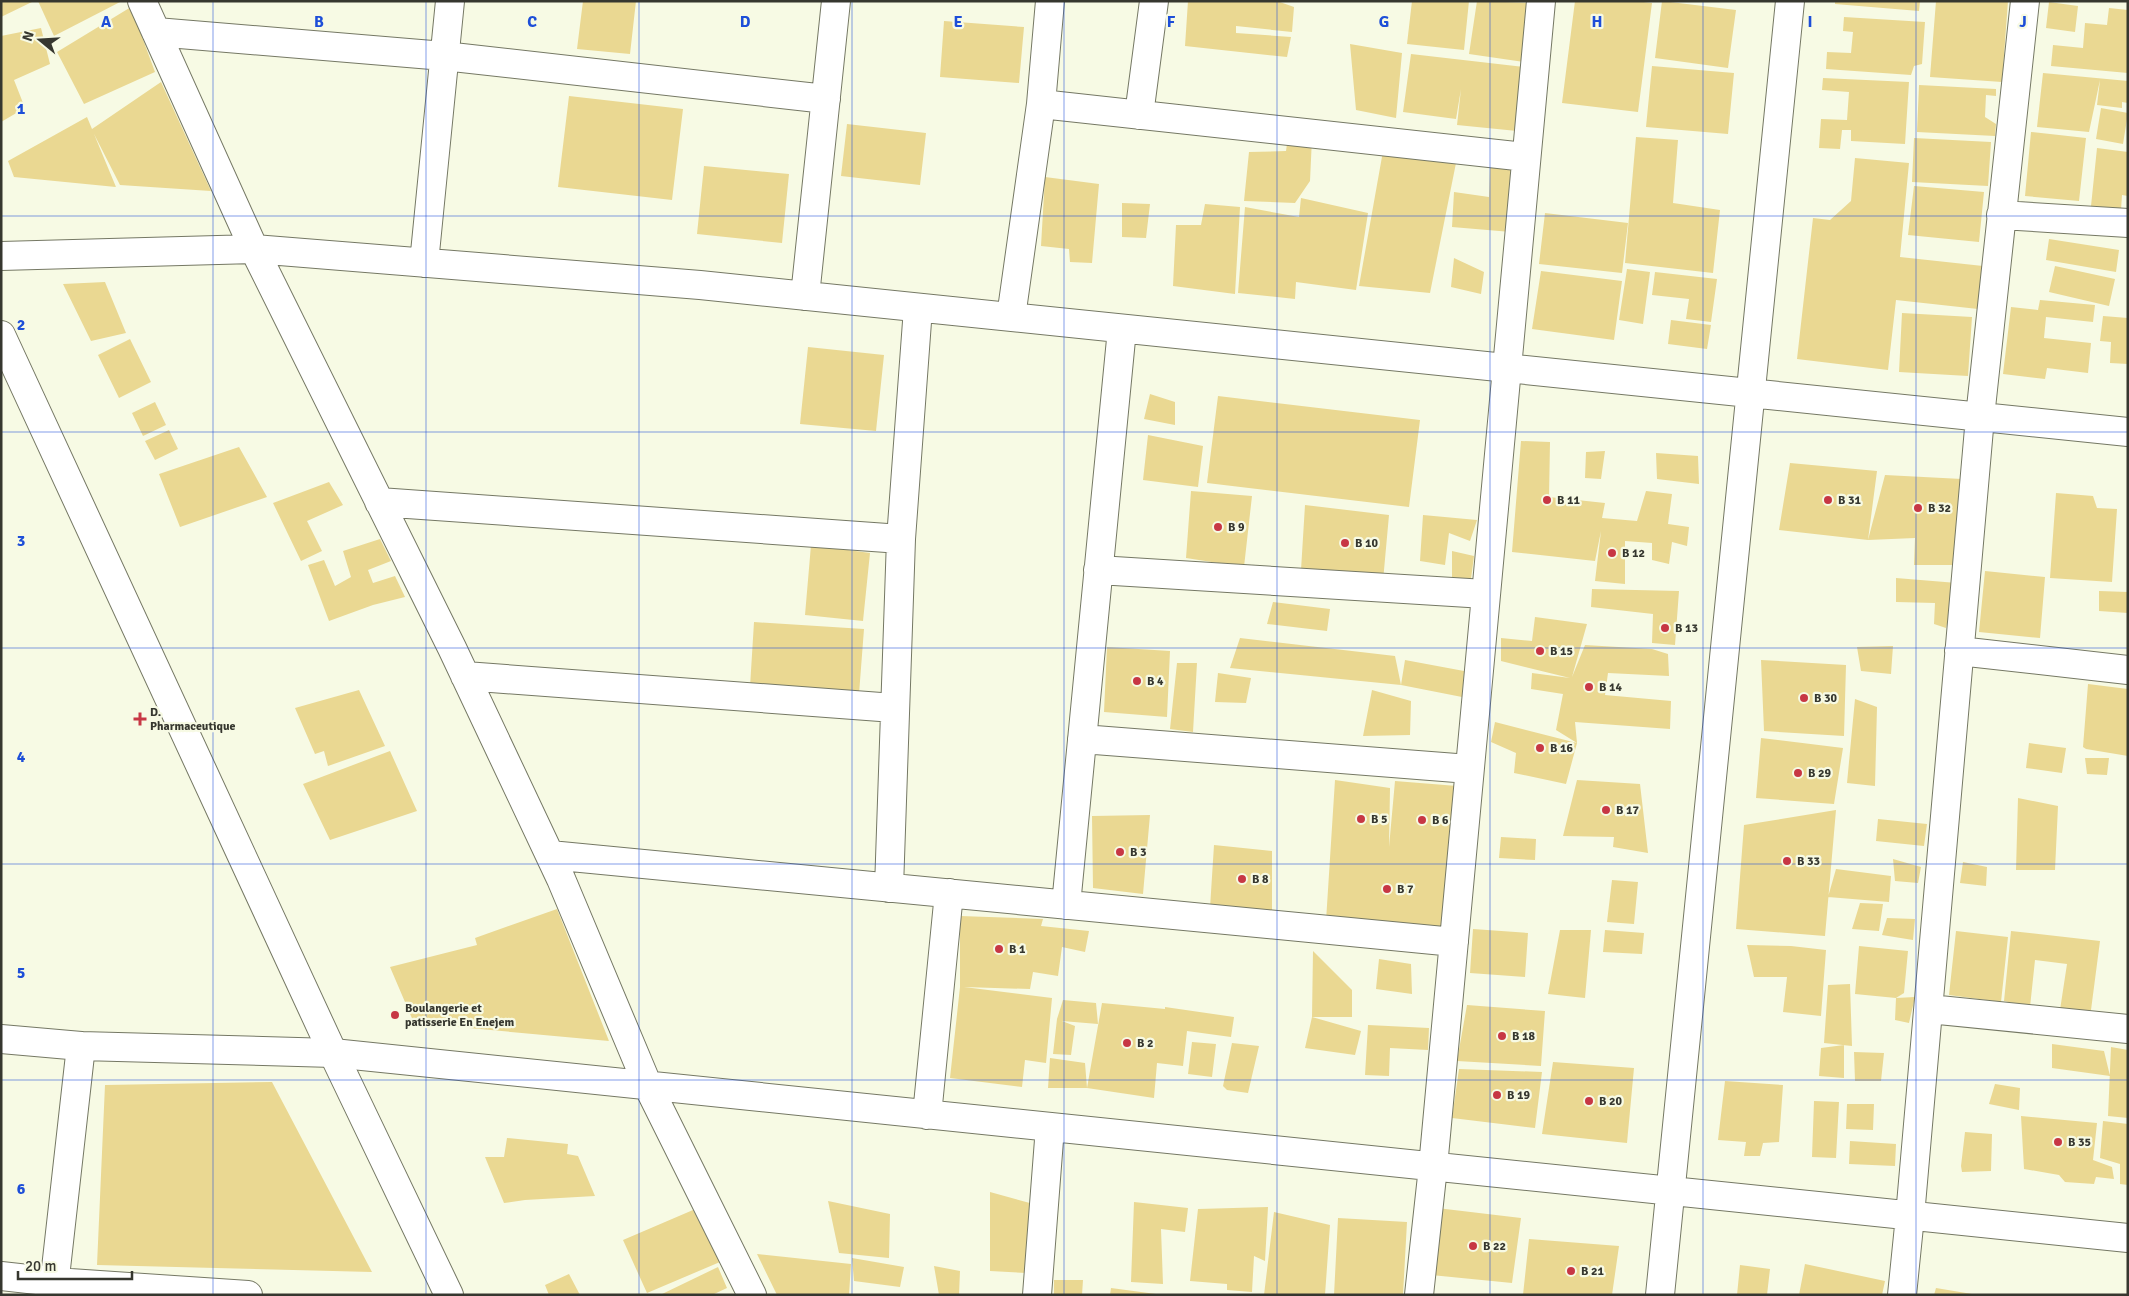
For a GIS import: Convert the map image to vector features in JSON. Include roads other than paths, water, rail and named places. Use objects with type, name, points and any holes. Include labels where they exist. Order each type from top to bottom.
[{"type":"street","points":[[142,1],[254,249],[550,855],[648,1086],[752,1295]]},
{"type":"street","points":[[424,263],[450,1]]},
{"type":"street","points":[[805,296],[836,1]]},
{"type":"street","points":[[1011,317],[1041,104],[1050,1]]},
{"type":"street","points":[[1139,115],[1154,1]]},
{"type":"street","points":[[1419,1295],[1433,1167],[1541,1]]},
{"type":"street","points":[[1660,1295],[1790,1]]},
{"type":"street","points":[[1902,1295],[1929,1009],[1980,417],[2025,1]]},
{"type":"street","points":[[156,32],[444,56],[826,99]]},
{"type":"street","points":[[1041,104],[1526,157]]},
{"type":"street","points":[[2002,215],[2128,223]]},
{"type":"street","points":[[1,256],[254,249],[700,285],[2128,432]]},
{"type":"street","points":[[889,888],[901,539],[918,308]]},
{"type":"street","points":[[1066,905],[1122,329]]},
{"type":"street","points":[[1,335],[332,1054],[449,1295]]},
{"type":"street","points":[[379,502],[901,539]]},
{"type":"street","points":[[1098,570],[1485,594]]},
{"type":"street","points":[[1959,651],[2128,670]]},
{"type":"street","points":[[464,676],[894,708]]},
{"type":"street","points":[[1082,739],[1470,769]]},
{"type":"street","points":[[550,855],[1454,942]]},
{"type":"street","points":[[927,1115],[949,894]]},
{"type":"street","points":[[1929,1009],[2128,1030]]},
{"type":"street","points":[[1,1039],[81,1046],[332,1054],[2128,1238]]},
{"type":"street","points":[[54,1288],[81,1046]]},
{"type":"street","points":[[1037,1295],[1050,1127]]},
{"type":"street","points":[[1,1276],[54,1288],[248,1295]]},
{"type":"place","name":"B 11","points":[[1547,500]]},
{"type":"place","name":"B 31","points":[[1828,500]]},
{"type":"place","name":"B 32","points":[[1918,508]]},
{"type":"place","name":"B 9","points":[[1218,527]]},
{"type":"place","name":"B 10","points":[[1345,543]]},
{"type":"place","name":"B 12","points":[[1612,553]]},
{"type":"place","name":"B 13","points":[[1665,628]]},
{"type":"place","name":"B 15","points":[[1540,651]]},
{"type":"place","name":"B 4","points":[[1137,681]]},
{"type":"place","name":"B 14","points":[[1589,687]]},
{"type":"place","name":"B 30","points":[[1804,698]]},
{"type":"place","name":"D. Pharmaceutique","points":[[140,719]]},
{"type":"place","name":"B 16","points":[[1540,748]]},
{"type":"place","name":"B 29","points":[[1798,773]]},
{"type":"place","name":"B 17","points":[[1606,810]]},
{"type":"place","name":"B 5","points":[[1361,819]]},
{"type":"place","name":"B 6","points":[[1422,820]]},
{"type":"place","name":"B 3","points":[[1120,852]]},
{"type":"place","name":"B 33","points":[[1787,861]]},
{"type":"place","name":"B 8","points":[[1242,879]]},
{"type":"place","name":"B 7","points":[[1387,889]]},
{"type":"place","name":"B 1","points":[[999,949]]},
{"type":"place","name":"Boulangerie et patisserie En Enejem","points":[[395,1015]]},
{"type":"place","name":"B 18","points":[[1502,1036]]},
{"type":"place","name":"B 2","points":[[1127,1043]]},
{"type":"place","name":"B 19","points":[[1497,1095]]},
{"type":"place","name":"B 20","points":[[1589,1101]]},
{"type":"place","name":"B 35","points":[[2058,1142]]},
{"type":"place","name":"B 22","points":[[1473,1246]]},
{"type":"place","name":"B 21","points":[[1571,1271]]}]
